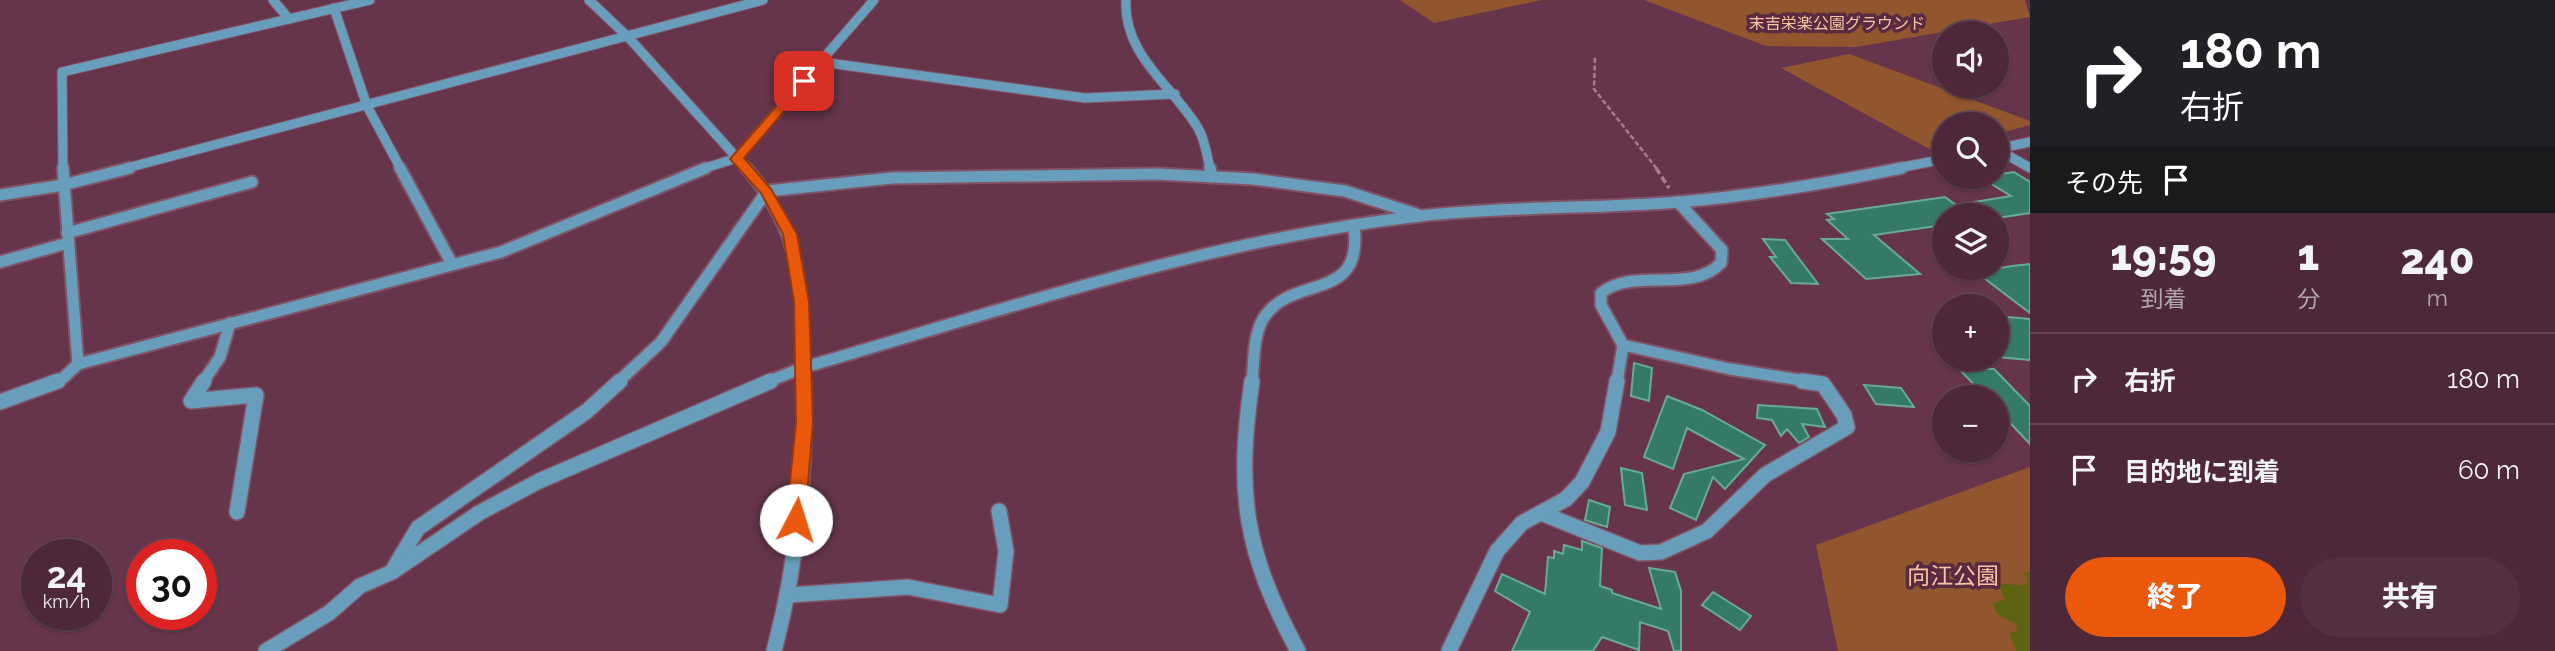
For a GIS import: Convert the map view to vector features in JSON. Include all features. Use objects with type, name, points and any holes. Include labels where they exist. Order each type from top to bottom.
[{"type":"street","points":[[273,0],[289,19]]},
{"type":"street","points":[[78,364],[63,185],[61,72],[370,0]]},
{"type":"street","points":[[589,0],[629,38],[766,191],[790,234],[802,302],[805,422],[789,594],[774,651]]},
{"type":"street","points":[[0,195],[63,185],[629,38],[763,0]]},
{"type":"street","points":[[0,402],[62,379],[78,364],[501,251],[705,168],[737,159],[874,0]]},
{"type":"street","points":[[1126,0],[1125,19],[1151,74],[1175,94],[1200,131],[1212,177]]},
{"type":"street","points":[[334,8],[367,106],[452,264]]},
{"type":"street","points":[[821,62],[1085,98],[1175,94]]},
{"type":"street","points":[[2009,146],[2030,142]]},
{"type":"street","points":[[2009,156],[2030,169]]},
{"type":"street","points":[[267,651],[329,613],[360,586],[392,572],[479,513],[539,481],[677,419],[802,368],[1181,258],[1253,242],[1421,216],[1678,202],[1782,192],[1932,161]]},
{"type":"street","points":[[392,572],[418,528],[500,474],[587,411],[661,342],[766,191],[870,178],[1031,174],[1212,177],[1347,191],[1421,216]]},
{"type":"street","points":[[0,262],[68,238],[252,182]]},
{"type":"street","points":[[1449,651],[1497,551],[1522,523],[1566,499],[1582,482],[1608,432],[1623,345],[1601,305],[1601,292],[1622,281],[1691,277],[1715,272],[1721,266],[1724,258],[1722,250],[1678,202]]},
{"type":"street","points":[[1298,651],[1274,610],[1252,555],[1242,490],[1243,434],[1263,319],[1283,302],[1329,284],[1343,273],[1353,262],[1358,243],[1354,226]]},
{"type":"street","points":[[230,323],[220,357],[191,401],[256,395],[237,512]]},
{"type":"street","points":[[1541,513],[1640,553],[1661,552],[1707,531],[1765,475],[1847,428],[1844,415],[1823,384],[1730,369],[1623,345]]},
{"type":"street","points":[[789,594],[908,587],[1000,605],[1006,551],[999,511]]},
{"type":"path","points":[[1595,58],[1594,89],[1644,149],[1678,202]]},
{"type":"green space","points":[[1400,0],[1541,0],[1434,23]]},
{"type":"green space","name":"末吉栄楽公園グラウンド","points":[[1644,0],[2025,0],[2030,17],[2007,21],[1932,21],[1932,34],[1856,47],[1766,46]]},
{"type":"green space","points":[[1849,54],[1932,85],[1932,98],[1968,98],[2006,112],[1932,112],[1932,150],[1781,68]]},
{"type":"green space","points":[[2009,113],[2030,121],[2030,125],[2009,131]]},
{"type":"green space","name":"向江公園","points":[[2030,467],[2030,651],[1838,651],[1816,545]]},
{"type":"shaded area","points":[[2030,571],[2030,651],[2016,651],[2009,633],[2016,631],[2017,625],[1996,613],[1993,603],[2005,600],[1998,584],[2026,585],[2028,581],[2024,573]]},
{"type":"building","points":[[2014,172],[2030,182],[2030,213],[2009,216],[2009,203],[1968,203],[2011,196],[2000,189],[2009,189],[2009,173]]},
{"type":"building","points":[[1945,197],[1953,203],[1932,203],[1932,227],[1874,235],[1920,274],[1866,279],[1822,239],[1848,239],[1827,220],[1834,219],[1827,214]]},
{"type":"building","points":[[1763,239],[1785,240],[1818,284],[1791,283],[1770,257],[1776,257]]},
{"type":"building","points":[[2030,264],[2030,313],[2009,297],[2009,294],[2005,294],[1987,280],[2009,280],[2009,266]]},
{"type":"building","points":[[2009,317],[2030,319],[2030,360],[2009,358]]},
{"type":"building","points":[[1634,363],[1652,368],[1649,401],[1631,396]]},
{"type":"building","points":[[1961,371],[1996,371],[2030,406],[2030,444],[2009,422],[2009,385],[1974,385]]},
{"type":"building","points":[[1864,385],[1901,388],[1914,407],[1876,404]]},
{"type":"building","points":[[1667,396],[1702,410],[1765,445],[1725,489],[1713,477],[1696,520],[1670,508],[1684,474],[1744,459],[1687,428],[1673,469],[1644,457]]},
{"type":"building","points":[[1758,405],[1817,409],[1825,427],[1802,424],[1809,437],[1799,443],[1787,429],[1781,436],[1772,420],[1757,418]]},
{"type":"building","points":[[1621,468],[1642,473],[1647,510],[1625,505]]},
{"type":"building","points":[[1589,500],[1610,507],[1607,527],[1585,520]]},
{"type":"building","points":[[1582,541],[1602,548],[1600,586],[1612,590],[1612,593],[1661,609],[1649,568],[1675,572],[1681,591],[1681,651],[1674,651],[1668,631],[1640,622],[1639,650],[1602,637],[1593,651],[1512,651],[1530,612],[1495,591],[1502,574],[1545,594],[1548,557],[1554,558],[1554,551],[1563,554],[1564,545],[1582,550]]},
{"type":"building","points":[[1713,592],[1751,616],[1740,630],[1702,605]]},
{"type":"route","points":[[796,520],[805,422],[802,302],[790,234],[766,191],[737,159],[804,81]]}]
